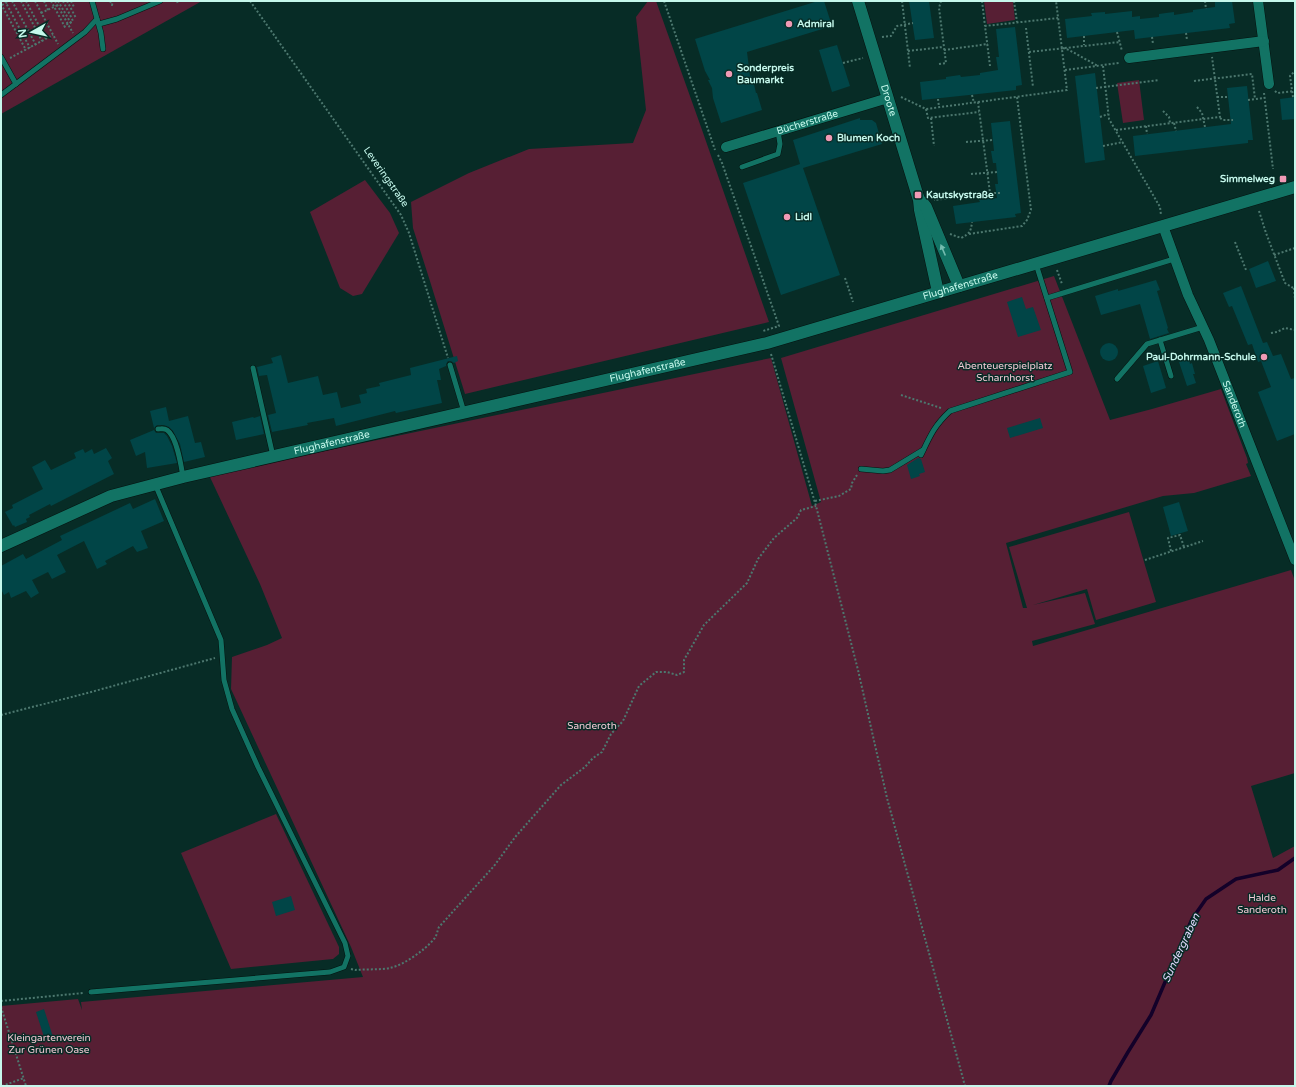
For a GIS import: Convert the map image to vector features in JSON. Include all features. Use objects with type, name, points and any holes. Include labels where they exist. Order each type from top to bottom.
[{"type":"main road","name":"Droote","points":[[858,1],[919,200],[938,292]]},
{"type":"main road","name":"Flughafenstraße","points":[[1,546],[111,496],[183,477],[767,342],[1295,187]]},
{"type":"main road","name":"Droote","points":[[919,200],[926,207],[958,286]]},
{"type":"street","points":[[1258,1],[1269,84]]},
{"type":"street","points":[[1129,58],[1264,41]]},
{"type":"street","name":"Bücherstraße","points":[[726,146],[888,98]]},
{"type":"street","name":"Sanderoth","points":[[1163,226],[1174,259],[1215,354],[1295,560]]},
{"type":"lane","points":[[92,1],[98,21],[103,49]]},
{"type":"lane","points":[[1,95],[62,50],[98,21],[117,19],[160,1]]},
{"type":"lane","points":[[1,57],[16,84]]},
{"type":"lane","points":[[742,167],[778,154],[780,144],[778,131]]},
{"type":"lane","points":[[1047,298],[1174,259]]},
{"type":"lane","points":[[921,455],[932,431],[950,411],[1070,372],[1036,263]]},
{"type":"lane","points":[[1117,379],[1147,344],[1203,327]]},
{"type":"lane","points":[[1160,340],[1171,376]]},
{"type":"lane","points":[[450,365],[464,412]]},
{"type":"lane","points":[[252,368],[273,456]]},
{"type":"lane","points":[[158,429],[168,430],[171,435],[178,453],[183,477]]},
{"type":"lane","points":[[861,469],[883,471],[890,470],[924,449]]},
{"type":"lane","points":[[91,992],[330,972],[344,967],[348,956],[345,943],[258,767],[232,709],[224,680],[220,640],[155,484]]},
{"type":"path","points":[[9,1],[1,5],[26,50]]},
{"type":"path","points":[[12,1],[36,45]]},
{"type":"path","points":[[20,1],[42,41]]},
{"type":"path","points":[[26,1],[46,39]]},
{"type":"path","points":[[34,1],[62,50]]},
{"type":"path","points":[[44,1],[48,10]]},
{"type":"path","points":[[51,1],[66,25],[77,38]]},
{"type":"path","points":[[55,1],[58,3],[71,24]]},
{"type":"path","points":[[41,14],[58,3],[64,1]]},
{"type":"path","points":[[64,1],[76,18]]},
{"type":"path","points":[[64,1],[73,21],[71,24]]},
{"type":"path","points":[[71,1],[74,7]]},
{"type":"path","name":"Leveringstraße","points":[[250,1],[401,215],[409,233],[450,365]]},
{"type":"path","points":[[664,1],[714,149],[722,163],[778,326]]},
{"type":"path","points":[[902,1],[910,68]]},
{"type":"path","points":[[939,64],[946,63],[938,8],[941,1]]},
{"type":"path","points":[[982,1],[990,66]]},
{"type":"path","points":[[1014,1],[1016,22]]},
{"type":"path","points":[[901,97],[926,109],[1067,90],[1056,1]]},
{"type":"path","points":[[1205,1],[1206,9]]},
{"type":"path","points":[[5,2],[30,48]]},
{"type":"path","points":[[58,3],[66,29]]},
{"type":"path","points":[[985,26],[1058,18]]},
{"type":"path","points":[[882,37],[891,36],[897,26],[913,23]]},
{"type":"path","points":[[66,25],[71,24]]},
{"type":"path","points":[[1026,28],[1033,87]]},
{"type":"path","points":[[1029,52],[1120,42],[1117,32]]},
{"type":"path","points":[[1186,33],[1187,38]]},
{"type":"path","points":[[4,62],[53,35]]},
{"type":"path","points":[[1084,36],[1084,45]]},
{"type":"path","points":[[1152,37],[1153,44]]},
{"type":"path","points":[[944,50],[988,44]]},
{"type":"path","points":[[908,51],[943,47]]},
{"type":"path","points":[[1062,48],[1069,50],[1099,66]]},
{"type":"path","points":[[1211,48],[1220,117]]},
{"type":"path","points":[[843,63],[863,58]]},
{"type":"path","points":[[1065,70],[1103,66],[1122,62],[1129,58]]},
{"type":"path","points":[[1103,66],[1109,119],[1160,207],[1163,226]]},
{"type":"path","points":[[1293,97],[1290,76],[1295,71]]},
{"type":"path","points":[[1194,81],[1252,74],[1255,99]]},
{"type":"path","points":[[1096,88],[1159,80]]},
{"type":"path","points":[[1273,169],[1264,93],[1269,84],[1277,93],[1293,91]]},
{"type":"path","points":[[972,95],[974,103]]},
{"type":"path","points":[[946,234],[961,238],[969,234],[1022,226],[1027,220],[1031,210],[1018,97]]},
{"type":"path","points":[[1217,97],[1228,97]]},
{"type":"path","points":[[1248,100],[1264,98]]},
{"type":"path","points":[[938,99],[939,108]]},
{"type":"path","points":[[978,102],[990,193]]},
{"type":"path","points":[[1197,107],[1202,113],[1205,128]]},
{"type":"path","points":[[926,109],[928,118],[931,118],[934,146]]},
{"type":"path","points":[[1163,111],[1169,117],[1170,123]]},
{"type":"path","points":[[931,118],[979,112]]},
{"type":"path","points":[[1100,117],[1108,114]]},
{"type":"path","points":[[1116,130],[1220,117],[1223,120],[1234,120]]},
{"type":"path","points":[[1174,123],[1176,131]]},
{"type":"path","points":[[1146,126],[1147,134]]},
{"type":"path","points":[[966,142],[993,140]]},
{"type":"path","points":[[1103,146],[1123,142]]},
{"type":"path","points":[[971,174],[997,172]]},
{"type":"path","points":[[934,200],[1001,193]]},
{"type":"path","points":[[1259,211],[1285,283],[1294,289],[1295,300]]},
{"type":"path","points":[[969,234],[972,230],[972,222]]},
{"type":"path","points":[[1235,242],[1246,270]]},
{"type":"path","points":[[1274,255],[1295,248]]},
{"type":"path","points":[[1057,270],[1064,292]]},
{"type":"path","points":[[845,278],[853,302]]},
{"type":"path","points":[[1270,333],[1277,332],[1284,328],[1295,330]]},
{"type":"path","points":[[767,342],[815,501],[858,670],[887,798],[966,1086]]},
{"type":"path","points":[[901,395],[950,411]]},
{"type":"path","points":[[815,501],[845,493],[851,489],[852,483]]},
{"type":"path","points":[[344,967],[355,970],[394,967],[404,963],[431,942],[436,937],[438,927],[494,866],[516,836],[561,785],[585,768],[593,758],[602,752],[611,734],[623,721],[639,686],[656,672],[667,672],[677,675],[684,672],[684,660],[704,625],[747,583],[758,558],[774,538],[797,518],[800,510],[816,506]]},
{"type":"path","points":[[1171,551],[1168,538],[1180,535],[1184,547]]},
{"type":"path","points":[[1145,560],[1203,541]]},
{"type":"path","points":[[1,715],[222,656]]},
{"type":"path","points":[[1,1001],[91,992]]},
{"type":"path","points":[[1,1007],[26,1086]]},
{"type":"path","points":[[2,1086],[24,1078]]},
{"type":"green space","points":[[1,1],[202,1],[1,114]]},
{"type":"green space","points":[[648,1],[656,1],[769,322],[465,394],[413,228],[411,202],[469,173],[529,149],[633,143],[646,110],[636,17]]},
{"type":"green space","points":[[984,1],[1013,1],[1015,20],[987,24]]},
{"type":"green space","points":[[1139,80],[1144,120],[1123,123],[1117,83]]},
{"type":"green space","points":[[365,180],[390,213],[399,233],[362,294],[353,296],[340,288],[310,212]]},
{"type":"green space","name":"Sanderoth","points":[[1054,276],[1110,420],[1221,389],[1247,458],[1248,463],[1246,464],[1251,476],[1194,493],[1163,496],[1006,543],[1023,608],[1027,608],[1009,547],[1129,512],[1156,602],[1096,620],[1087,589],[1033,605],[1085,593],[1095,624],[1032,641],[1033,646],[1291,570],[1295,581],[1295,773],[1251,786],[1273,858],[1295,846],[1295,1086],[1,1086],[1,1006],[78,999],[82,1010],[81,1002],[363,977],[351,947],[231,689],[232,657],[267,645],[282,638],[260,584],[209,475],[771,358],[812,506],[821,502],[781,358]]},
{"type":"green space","points":[[276,814],[339,947],[339,954],[333,959],[231,969],[181,853]]},
{"type":"building","points":[[818,1],[824,1],[832,26],[747,52],[750,76],[752,76],[762,110],[721,123],[713,98],[712,88],[708,80],[710,80],[705,71],[695,39]]},
{"type":"building","points":[[909,1],[929,1],[934,38],[915,40]]},
{"type":"building","points":[[1215,1],[1232,1],[1235,23],[1229,24],[1230,28],[1135,39],[1134,30],[1067,38],[1065,19],[1092,16],[1091,13],[1105,12],[1105,14],[1132,11],[1132,17],[1140,16],[1140,19],[1159,17],[1159,14],[1174,12],[1174,15],[1193,12],[1193,10],[1215,7]]},
{"type":"building","points":[[1015,27],[1022,85],[1016,86],[1016,90],[922,100],[920,82],[946,79],[946,77],[960,75],[961,77],[980,75],[980,73],[998,70],[996,57],[999,57],[996,29]]},
{"type":"building","points":[[837,45],[850,86],[832,92],[819,50]]},
{"type":"building","points":[[1095,73],[1105,160],[1085,163],[1075,76]]},
{"type":"building","points":[[1247,86],[1253,140],[1248,140],[1248,143],[1135,156],[1133,136],[1231,124],[1227,88]]},
{"type":"building","points":[[1295,97],[1295,119],[1282,120],[1280,99]]},
{"type":"building","name":"Lidl","points":[[860,118],[860,120],[872,120],[876,123],[882,144],[803,168],[840,275],[781,295],[743,183],[800,164],[793,140]]},
{"type":"building","points":[[1010,121],[1021,213],[1015,214],[1016,217],[956,224],[953,206],[980,202],[979,200],[997,198],[995,184],[998,184],[996,163],[993,163],[991,151],[994,151],[991,123]]},
{"type":"building","points":[[1268,261],[1276,281],[1256,288],[1249,269]]},
{"type":"building","points":[[1156,280],[1160,290],[1157,291],[1169,333],[1150,339],[1140,304],[1101,315],[1095,296]]},
{"type":"building","points":[[1241,286],[1263,343],[1267,342],[1273,356],[1281,354],[1291,379],[1295,378],[1295,434],[1277,441],[1258,392],[1271,387],[1261,361],[1258,362],[1252,344],[1248,345],[1232,306],[1229,307],[1223,293]]},
{"type":"building","points":[[1022,297],[1026,309],[1033,307],[1041,330],[1018,337],[1007,302]]},
{"type":"building","points":[[1109,343],[1115,346],[1118,352],[1115,358],[1109,361],[1103,358],[1100,352],[1103,346]]},
{"type":"building","points":[[281,355],[288,383],[318,376],[323,395],[337,392],[341,408],[361,403],[359,395],[367,393],[366,389],[380,386],[379,383],[411,375],[410,368],[457,356],[458,361],[454,363],[448,361],[446,366],[439,369],[441,380],[437,380],[442,403],[396,413],[395,411],[336,426],[334,418],[272,432],[268,415],[276,413],[267,375],[259,376],[257,367],[273,363],[271,358]]},
{"type":"building","points":[[1189,359],[1190,364],[1192,363],[1196,383],[1187,386],[1179,362]]},
{"type":"building","points":[[1158,361],[1166,388],[1151,393],[1143,366]]},
{"type":"building","points":[[166,407],[169,421],[188,416],[195,443],[201,442],[205,457],[184,462],[180,444],[173,431],[164,425],[157,425],[154,428],[150,411]]},
{"type":"building","points":[[260,416],[264,434],[236,440],[232,422]]},
{"type":"building","points":[[1040,418],[1043,428],[1010,438],[1007,428]]},
{"type":"building","points":[[154,430],[156,433],[164,433],[167,436],[172,446],[177,463],[147,468],[145,452],[136,456],[130,440]]},
{"type":"building","points":[[106,448],[112,458],[108,461],[114,474],[51,506],[50,504],[29,515],[30,517],[26,519],[27,522],[15,527],[14,525],[13,526],[5,512],[13,508],[12,505],[43,489],[32,467],[45,460],[51,470],[76,458],[74,453],[83,449],[85,453],[92,449],[94,454]]},
{"type":"building","points":[[918,458],[921,459],[925,472],[919,474],[920,476],[911,479],[907,465]]},
{"type":"building","points":[[155,499],[164,521],[141,531],[148,548],[137,552],[133,546],[105,561],[107,564],[97,569],[84,541],[57,555],[66,572],[52,579],[48,572],[32,580],[39,593],[31,598],[26,591],[11,598],[9,592],[4,595],[1,589],[1,566],[23,554],[26,559],[62,540],[60,536],[130,503],[133,509]]},
{"type":"building","points":[[1179,502],[1188,531],[1171,536],[1163,507]]},
{"type":"building","points":[[291,896],[295,910],[276,916],[272,902]]},
{"type":"building","points":[[44,1009],[53,1037],[45,1040],[36,1012]]},
{"type":"waterway","name":"Sundergraben","points":[[1109,1086],[1151,1015],[1192,919],[1206,899],[1236,879],[1278,870],[1295,858]]},
{"type":"place","name":"Admiral","points":[[789,24]]},
{"type":"place","name":"Sonderpreis Baumarkt","points":[[729,74]]},
{"type":"place","name":"Blumen Koch","points":[[829,138]]},
{"type":"place","name":"Simmelweg","points":[[1283,179]]},
{"type":"place","name":"Kautskystraße","points":[[918,195]]},
{"type":"place","name":"Lidl","points":[[787,217]]},
{"type":"place","name":"Paul-Dohrmann-Schule","points":[[1264,357]]},
{"type":"park label","name":"Abenteuerspielplatz Scharnhorst","points":[[1005,372]]},
{"type":"park label","name":"Halde Sanderoth","points":[[1262,904]]},
{"type":"park label","name":"Kleingartenverein Zur Grünen Oase","points":[[49,1044]]}]
